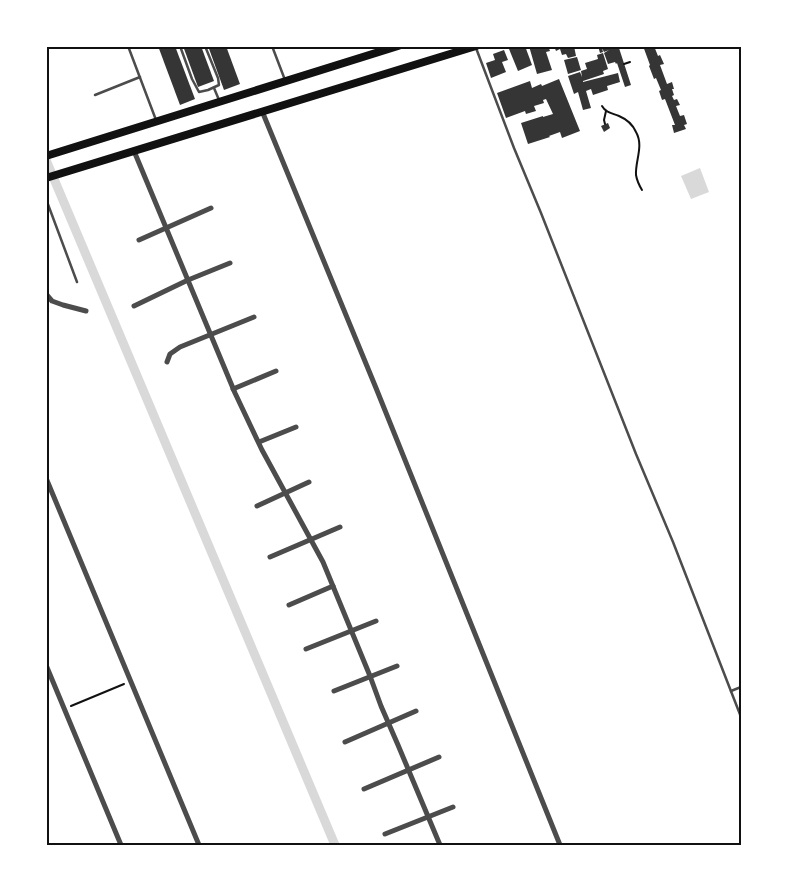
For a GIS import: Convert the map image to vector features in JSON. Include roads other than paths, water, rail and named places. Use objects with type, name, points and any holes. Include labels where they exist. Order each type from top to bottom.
[{"type":"main road","points":[[46,178],[74,171],[476,46]]},
{"type":"main road","points":[[46,156],[395,47]]},
{"type":"street","points":[[262,112],[376,388],[560,845]]},
{"type":"street","points":[[134,151],[233,389],[285,493],[323,562],[440,845]]},
{"type":"street","points":[[139,240],[211,208]]},
{"type":"street","points":[[134,306],[188,280],[230,263]]},
{"type":"street","points":[[46,294],[52,301],[86,311]]},
{"type":"street","points":[[167,362],[170,354],[180,347],[254,317]]},
{"type":"street","points":[[233,389],[276,371]]},
{"type":"street","points":[[259,442],[296,427]]},
{"type":"street","points":[[46,478],[199,845]]},
{"type":"street","points":[[257,506],[308,482]]},
{"type":"street","points":[[270,557],[340,527]]},
{"type":"street","points":[[289,605],[333,586]]},
{"type":"street","points":[[306,649],[376,621]]},
{"type":"street","points":[[46,665],[121,845]]},
{"type":"street","points":[[334,691],[397,666]]},
{"type":"street","points":[[344,742],[416,711]]},
{"type":"street","points":[[364,788],[439,757]]},
{"type":"street","points":[[385,834],[453,807]]},
{"type":"lane","points":[[128,46],[156,122]]},
{"type":"lane","points":[[180,46],[199,92],[219,85],[205,46]]},
{"type":"lane","points":[[272,46],[285,81]]},
{"type":"lane","points":[[476,46],[514,148],[741,717]]},
{"type":"lane","points":[[96,94],[140,77]]},
{"type":"lane","points":[[214,88],[220,102]]},
{"type":"lane","points":[[46,199],[77,282]]},
{"type":"lane","points":[[731,691],[741,687]]},
{"type":"waterway","points":[[46,160],[335,845]]}]
